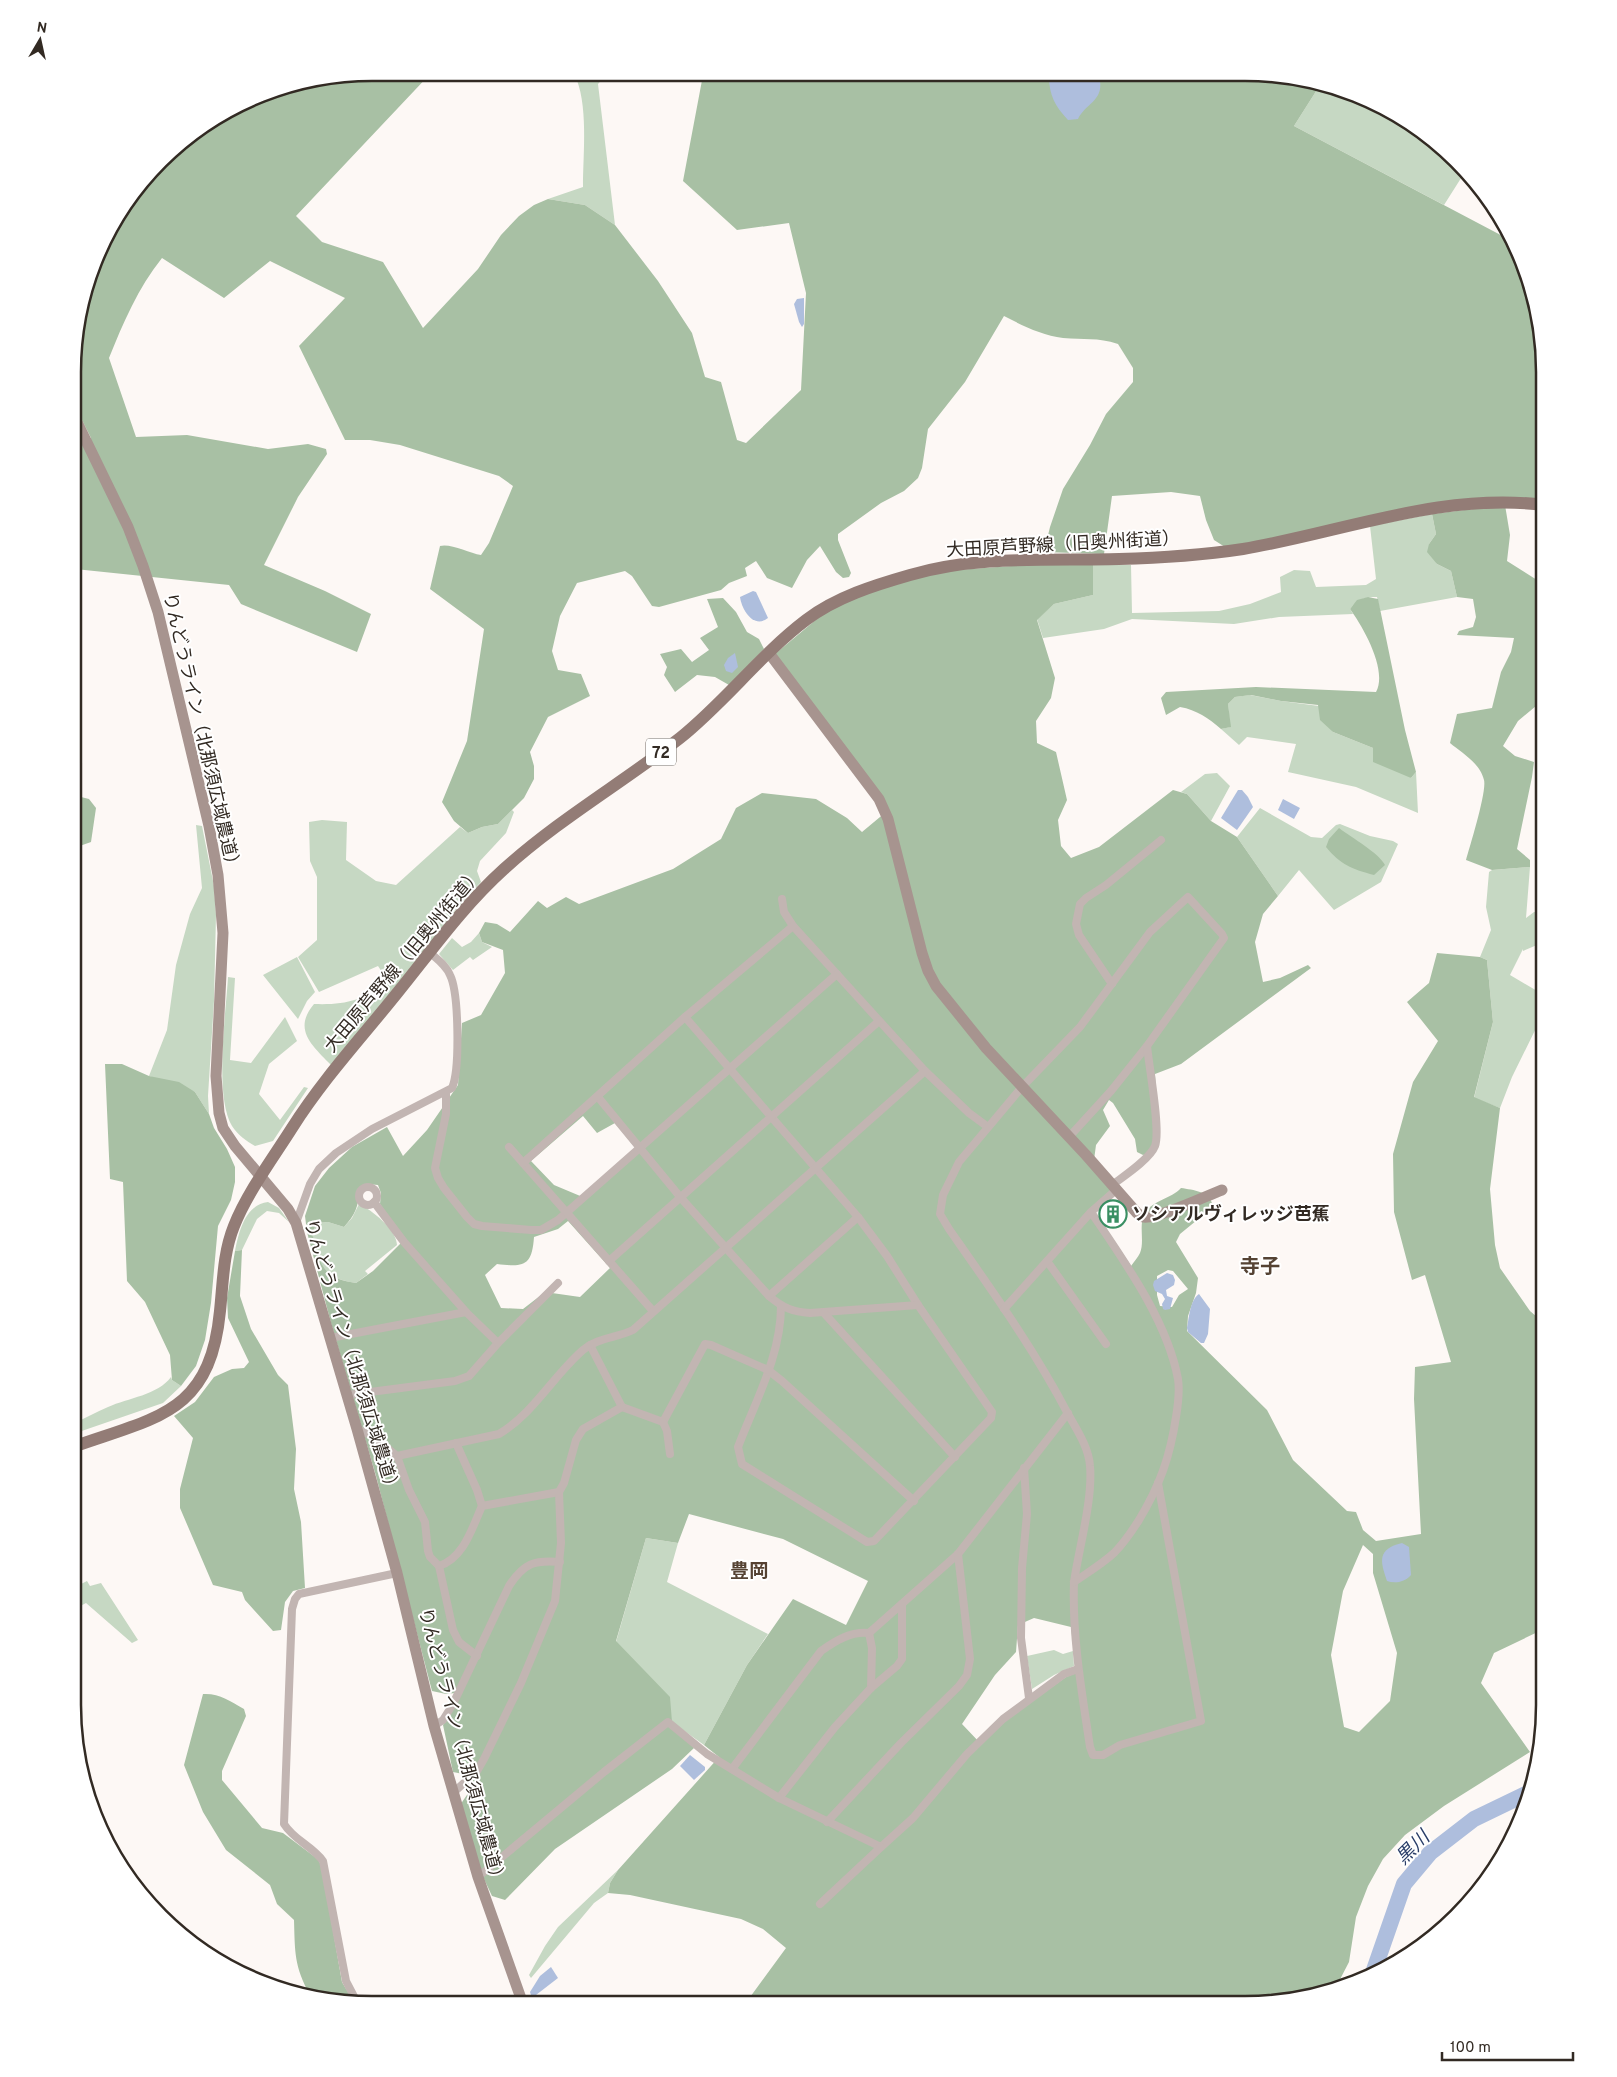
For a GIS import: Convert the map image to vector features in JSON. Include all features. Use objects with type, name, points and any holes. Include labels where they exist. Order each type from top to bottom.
[{"type":"main road","name":"大田原芦野線（旧奥州街道）","points":[[81,1445],[160,1416],[177,1406],[203,1376],[212,1358],[218,1334],[226,1256],[233,1227],[261,1176],[308,1104],[429,952],[478,894],[508,866],[607,789],[680,737],[808,618],[867,588],[941,567],[996,561],[1117,559],[1186,555],[1248,548],[1431,509],[1494,502],[1536,505]]},
{"type":"street","name":"りんどうライン（北那須広域農道）","points":[[81,430],[128,527],[158,612],[209,826],[218,875],[223,933],[216,1076],[219,1113],[223,1128],[235,1146],[288,1209],[296,1223],[357,1428],[397,1573],[434,1726],[453,1794],[478,1877],[520,1996]]},
{"type":"street","points":[[769,653],[879,799],[888,819],[928,971],[936,986],[986,1048],[1069,1136],[1137,1213],[1143,1217],[1150,1217],[1222,1190]]},
{"type":"street","points":[[1112,984],[1079,935],[1076,924],[1080,904],[1086,898],[1106,886],[1161,840]]},
{"type":"street","points":[[782,898],[784,912],[793,926],[925,1071],[969,1113],[988,1127]]},
{"type":"street","points":[[1069,1136],[1111,1091],[1147,1046],[1222,942],[1224,938],[1222,934],[1191,898],[1185,898],[1150,932],[1075,1033],[1022,1087],[959,1162],[949,1178],[942,1195],[940,1214],[1004,1308],[1068,1413],[1085,1447],[1090,1464],[1090,1488],[1074,1582],[1078,1669],[1090,1748],[1093,1755],[1103,1755],[1120,1745],[1201,1721],[1158,1483]]},
{"type":"street","points":[[524,1163],[685,1017],[793,926]]},
{"type":"street","points":[[296,1223],[310,1184],[319,1169],[336,1153],[396,1116],[446,1093],[452,1088],[456,1074],[457,1022],[452,977],[448,969],[429,952]]},
{"type":"street","points":[[446,1093],[446,1114],[435,1168],[444,1188],[474,1224],[541,1230],[550,1226],[837,974]]},
{"type":"street","points":[[685,1017],[858,1217],[887,1256],[918,1305],[992,1412],[991,1418],[955,1458],[874,1541],[867,1542],[742,1464],[738,1447],[779,1337],[780,1306]]},
{"type":"street","points":[[610,1260],[879,1021]]},
{"type":"street","points":[[1004,1308],[1114,1187],[1150,1155],[1156,1146],[1157,1131],[1147,1046]]},
{"type":"street","points":[[397,1456],[499,1434],[508,1428],[524,1415],[569,1364],[590,1345],[632,1330],[925,1071]]},
{"type":"street","points":[[598,1097],[681,1198],[780,1306],[794,1312],[824,1313],[918,1305]]},
{"type":"street","points":[[509,1147],[653,1310]]},
{"type":"street","points":[[374,1202],[404,1242],[466,1312],[498,1343]]},
{"type":"street","points":[[1074,1582],[1115,1552],[1133,1529],[1166,1467],[1179,1398],[1178,1380],[1168,1349],[1143,1290],[1092,1212]]},
{"type":"street","points":[[769,1296],[858,1217]]},
{"type":"street","points":[[1047,1261],[1106,1344]]},
{"type":"street","points":[[347,1395],[455,1382],[469,1376],[498,1343],[558,1282]]},
{"type":"street","points":[[330,1338],[466,1312]]},
{"type":"street","points":[[824,1313],[955,1458]]},
{"type":"street","points":[[663,1422],[705,1344],[711,1345],[768,1370],[914,1501]]},
{"type":"street","points":[[590,1345],[622,1407],[663,1422],[667,1431],[670,1454]]},
{"type":"street","points":[[453,1794],[477,1771],[521,1683],[554,1601],[560,1562],[559,1492],[564,1483],[576,1440],[583,1429],[622,1407]]},
{"type":"street","points":[[732,1769],[821,1651],[854,1633],[869,1633],[958,1554],[1068,1413]]},
{"type":"street","points":[[357,1428],[373,1436],[397,1456],[425,1522],[430,1557],[440,1566],[453,1630],[459,1642],[477,1656]]},
{"type":"street","points":[[440,1566],[457,1556],[482,1506],[478,1490],[456,1443]]},
{"type":"street","points":[[1024,1468],[1027,1514],[1022,1568],[1021,1638],[1029,1698]]},
{"type":"street","points":[[482,1506],[559,1492]]},
{"type":"street","points":[[827,1822],[901,1743],[959,1686],[967,1674],[970,1659],[958,1554]]},
{"type":"street","points":[[434,1726],[443,1720],[453,1704],[516,1575],[524,1567],[534,1563],[544,1561],[560,1562]]},
{"type":"street","points":[[354,1995],[346,1980],[323,1861],[318,1853],[289,1832],[284,1824],[292,1609],[295,1599],[299,1594],[397,1573]]},
{"type":"street","points":[[779,1798],[835,1727],[871,1688],[897,1666],[902,1659],[902,1604]]},
{"type":"street","points":[[869,1633],[872,1648],[871,1688]]},
{"type":"street","points":[[820,1904],[913,1818],[967,1754],[1002,1719],[1064,1674],[1078,1669]]},
{"type":"street","points":[[478,1877],[604,1772],[668,1722],[707,1754],[779,1798],[881,1846]]},
{"type":"green space","points":[[372,81],[423,81],[296,216],[322,242],[383,262],[423,328],[478,269],[501,235],[519,216],[534,205],[548,199],[585,205],[615,225],[658,281],[692,333],[705,377],[721,382],[737,440],[746,443],[801,390],[806,293],[789,223],[737,230],[683,181],[702,81],[1245,81],[1283,84],[1317,90],[1294,126],[1502,236],[1514,261],[1526,297],[1533,334],[1536,372],[1536,502],[1504,500],[1225,547],[1214,540],[1206,520],[1200,496],[1171,492],[1112,496],[1104,554],[1044,552],[1063,489],[1090,445],[1106,414],[1133,382],[1133,368],[1118,344],[1097,340],[1055,337],[1033,330],[1004,316],[965,382],[928,429],[922,468],[918,478],[904,491],[881,503],[838,534],[838,540],[851,573],[849,577],[843,578],[836,572],[820,546],[807,560],[792,588],[767,578],[756,561],[745,568],[747,576],[729,583],[721,590],[659,607],[652,606],[632,576],[625,571],[577,583],[560,616],[552,651],[558,670],[581,674],[590,696],[548,717],[530,752],[534,766],[534,779],[524,798],[498,824],[482,827],[468,833],[454,821],[442,802],[467,741],[484,629],[430,589],[440,546],[454,547],[481,555],[489,543],[513,486],[499,476],[400,445],[370,440],[345,440],[299,346],[345,298],[270,261],[224,298],[162,258],[138,294],[109,358],[136,437],[187,435],[268,449],[308,444],[326,449],[327,454],[298,497],[264,565],[325,591],[371,614],[357,652],[241,604],[229,585],[81,570],[81,444],[91,438],[81,418],[82,353],[87,315],[103,261],[111,243],[141,195],[180,153],[211,130],[243,111],[297,91],[334,84]]},
{"type":"green space","points":[[577,81],[601,81],[598,84],[615,225],[585,205],[548,199],[583,187],[583,114]]},
{"type":"green space","points":[[1317,90],[1320,91],[1356,103],[1390,120],[1437,153],[1462,177],[1444,205],[1294,126]]},
{"type":"green space","points":[[1505,505],[1510,535],[1507,561],[1536,579],[1536,706],[1518,721],[1503,746],[1515,756],[1534,762],[1517,849],[1530,860],[1530,867],[1492,870],[1466,860],[1481,806],[1484,780],[1475,763],[1450,743],[1457,714],[1492,708],[1501,672],[1511,652],[1514,638],[1457,635],[1459,631],[1473,627],[1476,617],[1473,599],[1457,597],[1451,571],[1437,564],[1427,552],[1429,544],[1436,534],[1432,514]]},
{"type":"green space","points":[[1432,514],[1436,534],[1429,544],[1437,564],[1451,571],[1457,597],[1380,611],[1377,597],[1368,597],[1359,601],[1350,609],[1353,614],[1279,617],[1234,624],[1132,619],[1104,629],[1043,638],[1037,619],[1054,604],[1093,595],[1093,564],[1131,565],[1132,613],[1219,611],[1250,604],[1281,592],[1280,577],[1294,570],[1310,571],[1316,587],[1366,585],[1376,579],[1370,526]]},
{"type":"green space","points":[[1093,560],[1093,595],[1054,604],[1037,620],[1055,678],[1051,698],[1036,721],[1037,743],[1056,752],[1067,800],[1058,820],[1061,846],[1071,858],[1099,847],[1173,790],[1187,794],[1211,821],[1237,837],[1278,896],[1263,914],[1255,942],[1263,982],[1280,978],[1308,965],[1311,968],[1181,1064],[1155,1074],[1159,1134],[1147,1154],[1143,1155],[1137,1152],[1135,1139],[1113,1103],[1109,1100],[1103,1110],[1110,1126],[1096,1145],[1094,1160],[1113,1189],[1093,1209],[1131,1266],[1140,1253],[1142,1223],[1148,1209],[1181,1188],[1201,1192],[1209,1198],[1213,1207],[1180,1234],[1176,1242],[1198,1278],[1196,1293],[1188,1316],[1187,1331],[1267,1410],[1293,1460],[1347,1511],[1356,1512],[1363,1530],[1376,1541],[1421,1534],[1414,1399],[1415,1367],[1451,1362],[1425,1275],[1412,1280],[1394,1212],[1393,1154],[1413,1082],[1438,1041],[1407,1002],[1429,983],[1437,953],[1480,957],[1487,960],[1493,1022],[1474,1097],[1500,1108],[1490,1189],[1495,1245],[1500,1268],[1530,1311],[1536,1316],[1536,1633],[1494,1653],[1481,1683],[1530,1752],[1444,1806],[1405,1835],[1383,1859],[1368,1886],[1356,1917],[1349,1962],[1340,1979],[1320,1986],[1283,1993],[1245,1996],[751,1996],[786,1948],[763,1929],[741,1919],[630,1895],[608,1893],[610,1883],[618,1870],[719,1757],[704,1745],[747,1665],[793,1599],[846,1625],[868,1581],[783,1539],[689,1514],[678,1543],[646,1538],[616,1641],[670,1697],[672,1722],[694,1748],[672,1769],[555,1849],[505,1900],[492,1896],[478,1866],[460,1805],[469,1792],[471,1781],[468,1775],[453,1772],[443,1725],[456,1704],[455,1693],[446,1694],[432,1691],[376,1476],[331,1323],[307,1232],[305,1216],[315,1186],[329,1168],[352,1147],[387,1127],[403,1156],[427,1130],[458,1085],[462,1023],[481,1015],[505,973],[503,950],[482,942],[479,933],[485,922],[497,924],[510,932],[538,901],[547,908],[566,897],[579,904],[673,869],[721,839],[736,808],[762,793],[816,799],[847,818],[862,832],[886,812],[775,654],[824,613],[877,588],[930,572]],"holes":[[[583,1116],[597,1133],[615,1123],[638,1151],[585,1198],[554,1185],[531,1161]],[[367,1184],[378,1185],[381,1193],[380,1204],[404,1240],[373,1271],[356,1283],[335,1277],[324,1268],[317,1253],[312,1233],[317,1223],[328,1222],[344,1227],[356,1210],[359,1190]],[[568,1221],[610,1268],[580,1297],[545,1292],[523,1309],[501,1308],[485,1275],[497,1264],[520,1265],[524,1263],[531,1254],[534,1237],[558,1229]],[[1168,1270],[1173,1271],[1188,1289],[1179,1295],[1172,1307],[1160,1306],[1157,1295],[1157,1276]],[[1363,1545],[1373,1554],[1373,1573],[1397,1653],[1390,1701],[1359,1732],[1344,1727],[1331,1655],[1343,1591]],[[1034,1618],[1071,1627],[1076,1673],[1066,1677],[1003,1722],[981,1744],[962,1724],[995,1675],[1016,1652],[1018,1625]]]},
{"type":"green space","points":[[1368,597],[1378,599],[1405,730],[1416,772],[1411,778],[1373,762],[1373,748],[1333,732],[1320,720],[1318,705],[1281,701],[1251,695],[1235,697],[1228,704],[1231,727],[1221,729],[1202,715],[1186,708],[1180,707],[1166,715],[1161,698],[1166,692],[1256,687],[1376,692],[1379,683],[1379,672],[1376,661],[1367,637],[1350,609],[1357,600]]},
{"type":"green space","points":[[723,598],[736,612],[747,632],[759,639],[764,649],[729,685],[715,677],[697,675],[675,692],[664,675],[667,667],[660,654],[681,649],[692,662],[709,650],[700,638],[718,627],[707,599]]},
{"type":"green space","points":[[1250,695],[1319,706],[1333,732],[1373,748],[1411,778],[1416,772],[1418,813],[1356,787],[1288,772],[1296,744],[1247,737],[1239,745],[1221,729],[1230,727],[1228,704],[1235,697]]},
{"type":"green space","points":[[1217,773],[1230,786],[1211,821],[1187,794],[1181,792],[1205,774]]},
{"type":"green space","points":[[81,797],[89,799],[96,808],[91,842],[81,846]]},
{"type":"green space","points":[[1260,808],[1311,837],[1322,838],[1336,825],[1340,824],[1370,836],[1393,841],[1398,844],[1381,882],[1334,910],[1299,870],[1278,896],[1237,837]]},
{"type":"green space","points":[[512,810],[514,812],[506,833],[480,861],[477,871],[481,882],[455,911],[331,1065],[312,1044],[305,1030],[308,1013],[314,1004],[335,1004],[353,1000],[370,993],[388,981],[378,966],[319,992],[298,957],[317,940],[317,877],[310,861],[309,822],[322,820],[347,822],[346,860],[376,881],[396,885],[460,827],[468,833],[482,827],[498,824]]},
{"type":"green space","points":[[196,825],[202,826],[214,886],[216,915],[214,1001],[208,1096],[209,1114],[195,1092],[149,1076],[167,1030],[176,965],[190,914],[202,888]]},
{"type":"green space","points":[[1339,828],[1371,851],[1385,865],[1374,875],[1353,868],[1337,858],[1326,847],[1329,839]]},
{"type":"green space","points":[[1530,867],[1526,918],[1536,912],[1536,945],[1523,951],[1523,949],[1510,975],[1536,990],[1536,1028],[1512,1077],[1500,1108],[1474,1098],[1493,1022],[1487,960],[1480,957],[1491,930],[1486,907],[1489,872],[1492,870]]},
{"type":"green space","points":[[479,933],[482,942],[492,947],[473,960],[470,957],[453,970],[439,954],[452,938],[462,947],[471,942]]},
{"type":"green space","points":[[297,957],[315,992],[307,1001],[298,1019],[263,975]]},
{"type":"green space","points":[[228,977],[235,978],[230,1060],[251,1063],[285,1017],[297,1041],[269,1064],[259,1094],[280,1120],[304,1087],[308,1088],[273,1141],[255,1146],[242,1138],[232,1126],[223,1095],[222,1054]]},
{"type":"green space","points":[[105,1064],[122,1064],[149,1076],[179,1082],[195,1092],[209,1114],[214,1128],[235,1167],[235,1182],[231,1200],[218,1226],[211,1303],[205,1340],[196,1366],[181,1386],[172,1380],[170,1355],[145,1302],[127,1281],[123,1182],[110,1179]]},
{"type":"green space","points":[[268,1202],[279,1208],[289,1222],[279,1213],[267,1211],[257,1219],[242,1250],[235,1251],[244,1220],[254,1208]]},
{"type":"green space","points":[[359,1204],[377,1216],[388,1227],[396,1239],[397,1245],[365,1271],[368,1274],[356,1283],[334,1277],[323,1268],[319,1261],[312,1233],[317,1223],[328,1222],[344,1227],[352,1218]]},
{"type":"green space","points":[[242,1250],[240,1296],[251,1329],[278,1375],[288,1385],[296,1449],[294,1489],[301,1522],[305,1588],[293,1591],[285,1602],[281,1630],[273,1631],[245,1600],[242,1592],[213,1585],[180,1508],[180,1489],[193,1438],[174,1416],[195,1402],[214,1377],[232,1369],[244,1368],[249,1362],[228,1318],[227,1298],[235,1251]]},
{"type":"green space","points":[[171,1377],[172,1380],[181,1386],[163,1403],[81,1431],[81,1420],[108,1407],[151,1392]]},
{"type":"green space","points":[[646,1538],[678,1543],[667,1582],[768,1634],[747,1665],[704,1745],[672,1722],[616,1642]]},
{"type":"green space","points":[[87,1581],[90,1586],[101,1583],[138,1640],[132,1643],[86,1603],[81,1606],[81,1584]]},
{"type":"green space","points":[[1054,1650],[1063,1654],[1073,1651],[1074,1666],[1054,1675],[1032,1689],[1027,1656]]},
{"type":"green space","points":[[203,1694],[219,1696],[244,1709],[246,1716],[222,1771],[222,1780],[262,1828],[283,1833],[319,1860],[342,1982],[349,1995],[307,1988],[296,1959],[294,1920],[277,1904],[270,1885],[226,1850],[203,1812],[184,1765]]},
{"type":"green space","points":[[618,1870],[610,1883],[608,1893],[594,1903],[531,1978],[529,1975],[558,1927]]},
{"type":"water","points":[[1049,81],[1100,81],[1099,93],[1078,119],[1068,120],[1056,105],[1050,89]]},
{"type":"water","points":[[804,298],[804,324],[802,327],[794,304],[797,299]]},
{"type":"water","points":[[753,591],[756,592],[768,618],[763,621],[754,620],[750,617],[741,602],[740,597]]},
{"type":"water","points":[[735,653],[738,667],[732,673],[726,671],[724,665],[728,658]]},
{"type":"water","points":[[1238,790],[1242,790],[1253,807],[1237,830],[1221,818]]},
{"type":"water","points":[[1283,799],[1300,808],[1294,819],[1278,810]]},
{"type":"water","points":[[1167,1273],[1173,1275],[1175,1280],[1174,1285],[1166,1290],[1167,1296],[1173,1298],[1170,1309],[1165,1310],[1162,1304],[1165,1299],[1162,1294],[1155,1291],[1153,1285],[1154,1281]]},
{"type":"water","points":[[1199,1294],[1210,1309],[1208,1334],[1204,1343],[1201,1343],[1188,1332],[1187,1328],[1192,1305]]},
{"type":"water","points":[[1402,1543],[1409,1547],[1411,1575],[1400,1582],[1387,1581],[1382,1557],[1388,1549]]},
{"type":"water","points":[[690,1755],[705,1767],[705,1770],[694,1780],[680,1766]]},
{"type":"water","points":[[551,1967],[558,1978],[536,1995],[531,1995],[530,1992],[540,1976]]},
{"type":"waterway","name":"黒川","points":[[1376,1965],[1404,1884],[1430,1853],[1474,1819],[1520,1797]]},
{"type":"place","name":"ソシアルヴィレッジ芭蕉","points":[[1113,1214]]},
{"type":"district","name":"寺子","points":[[1260,1266]]},
{"type":"district","name":"豊岡","points":[[749,1570]]}]
